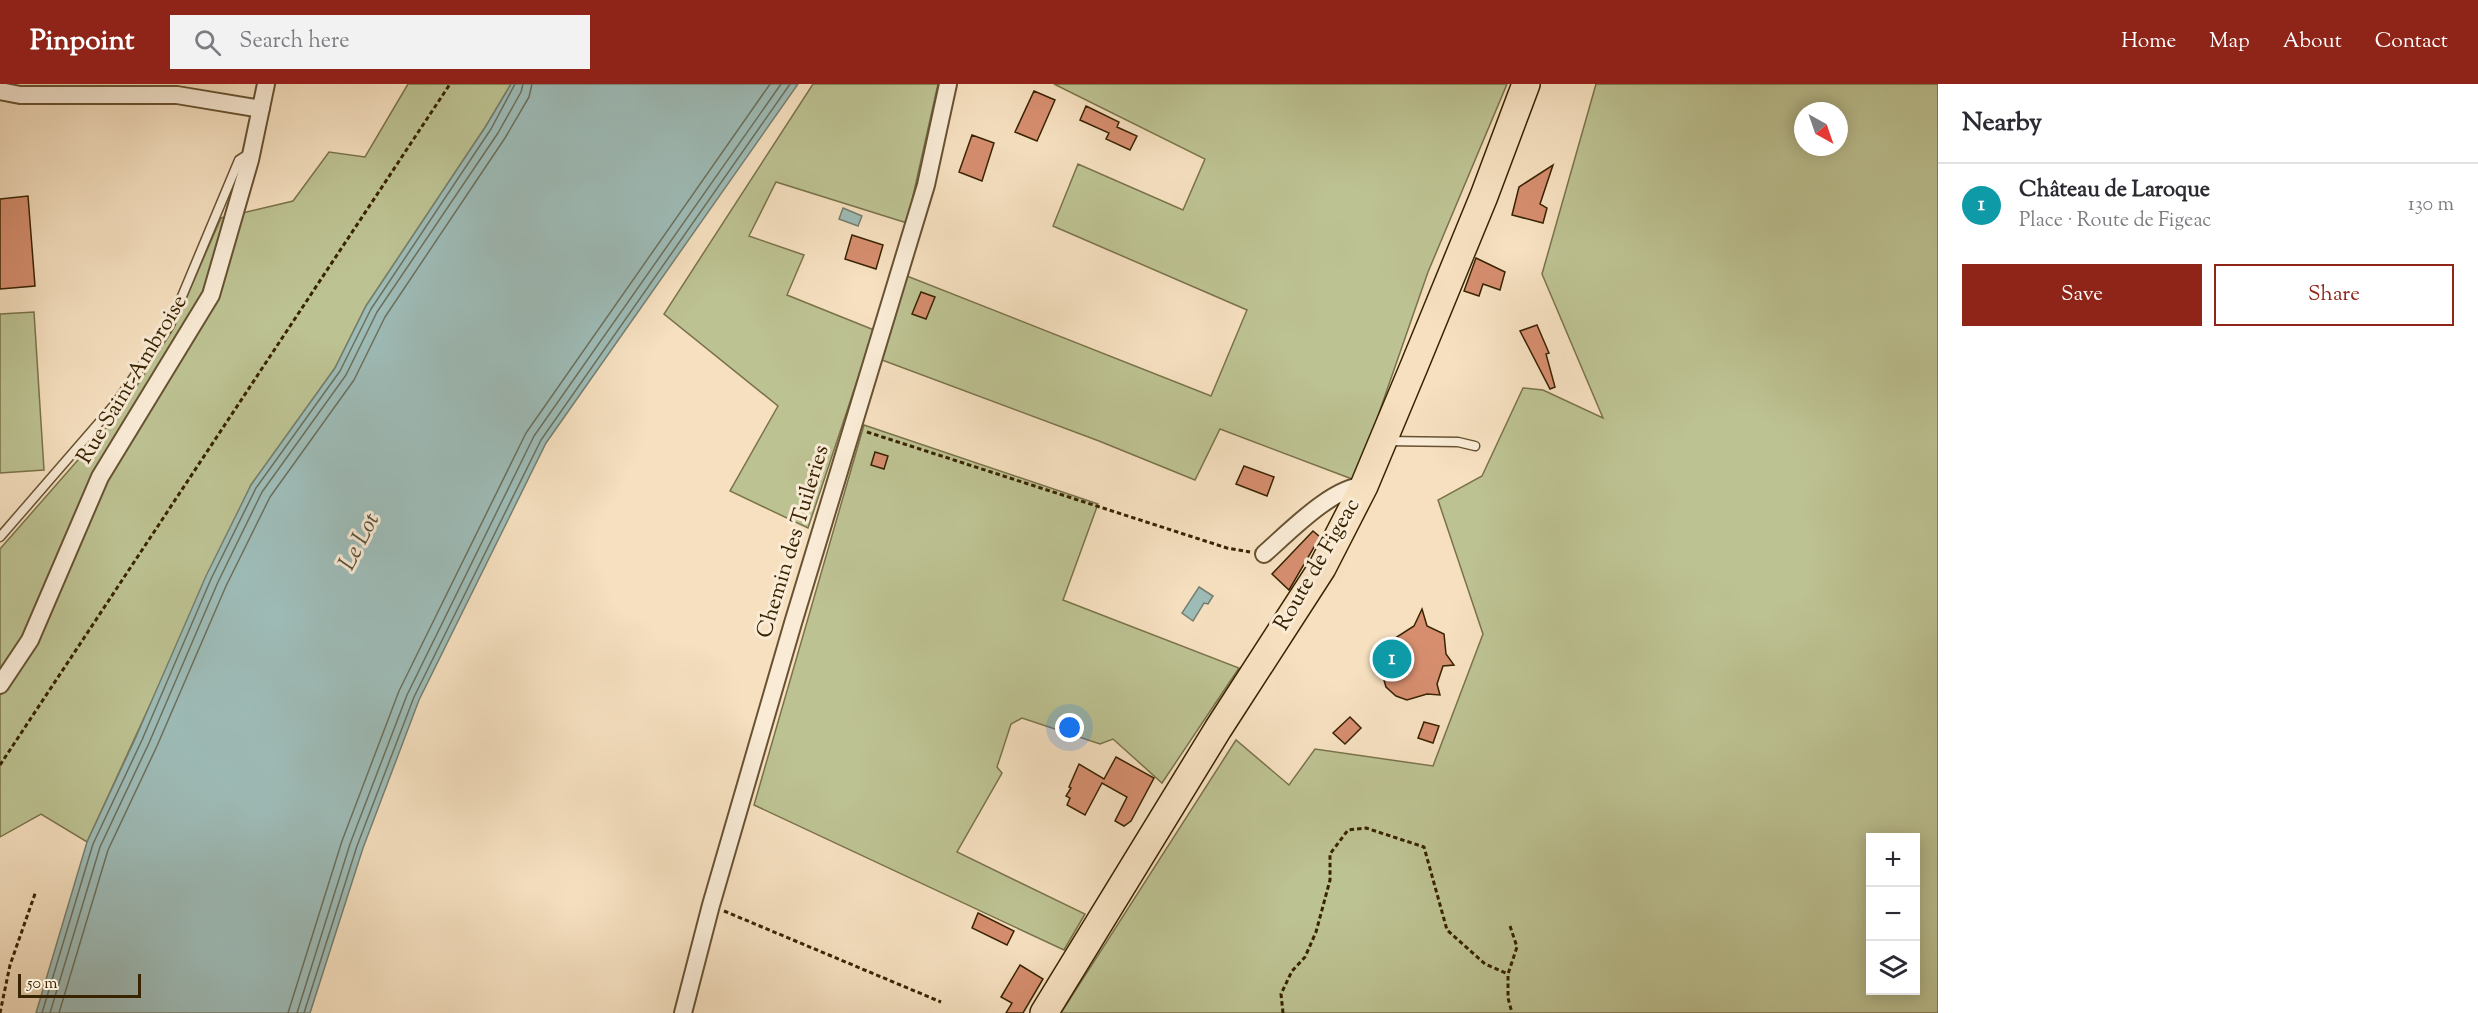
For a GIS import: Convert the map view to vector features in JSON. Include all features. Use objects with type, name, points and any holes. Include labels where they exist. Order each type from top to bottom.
[{"type":"main road","name":"Route de Figeac","points":[[1044,1013],[1218,729],[1322,568],[1364,486],[1383,441],[1480,206],[1526,84]]},
{"type":"street","name":"Rue Saint-Ambroise","points":[[0,685],[30,640],[100,477],[211,295],[251,153],[266,84]]},
{"type":"street","name":"Chemin des Tuileries","points":[[683,1013],[711,905],[926,185],[948,84]]},
{"type":"street","points":[[0,91],[20,95],[57,90],[177,95],[261,109]]},
{"type":"street","points":[[1264,554],[1320,506],[1355,486],[1364,486]]},
{"type":"lane","points":[[0,537],[116,403],[170,325],[230,178],[239,160],[251,153]]},
{"type":"lane","points":[[1383,441],[1458,442],[1475,446]]},
{"type":"path","points":[[0,765],[450,84]]},
{"type":"path","points":[[852,428],[1227,548],[1264,554]]},
{"type":"path","points":[[1283,1013],[1281,994],[1292,971],[1305,957],[1316,932],[1330,880],[1330,854],[1348,830],[1366,828],[1424,847],[1447,930],[1485,964],[1508,974]]},
{"type":"path","points":[[0,1013],[10,965],[36,891]]},
{"type":"path","points":[[711,905],[941,1002]]},
{"type":"path","points":[[1510,926],[1517,946],[1508,974],[1508,998],[1512,1013]]},
{"type":"green space","points":[[408,84],[511,84],[486,126],[366,306],[335,368],[251,485],[87,842],[41,814],[0,837],[0,549],[120,412],[172,331],[221,218],[293,201],[329,152],[365,157]]},
{"type":"green space","points":[[813,84],[938,84],[907,223],[776,182],[749,236],[804,255],[787,295],[874,330],[808,528],[730,491],[778,406],[664,314]]},
{"type":"green space","points":[[1054,84],[1507,84],[1428,272],[1364,456],[1352,479],[1220,429],[1195,480],[1099,441],[882,360],[907,276],[1211,396],[1247,310],[1053,226],[1078,164],[1183,210],[1205,159]]},
{"type":"green space","points":[[1596,84],[1938,84],[1938,1013],[1061,1013],[1236,740],[1289,785],[1315,749],[1433,766],[1483,634],[1438,500],[1482,476],[1523,388],[1543,390],[1603,418],[1542,274]]},
{"type":"green space","points":[[34,312],[44,470],[0,473],[0,314]]},
{"type":"green space","points":[[864,425],[1098,504],[1063,600],[1239,668],[1162,783],[1113,739],[1100,744],[1022,718],[1011,724],[997,767],[1002,773],[957,852],[1085,914],[1064,950],[754,805]]},
{"type":"water","name":"Le Lot","points":[[511,84],[798,84],[546,443],[419,700],[363,848],[310,1013],[36,1013],[87,842],[136,737],[206,576],[251,485],[335,368],[366,306],[486,126]]},
{"type":"water","points":[[843,208],[862,216],[858,226],[839,219]]},
{"type":"water","points":[[1199,587],[1213,596],[1208,604],[1204,603],[1193,621],[1182,613]]},
{"type":"building","points":[[1034,91],[1055,100],[1037,141],[1015,132]]},
{"type":"building","points":[[1086,106],[1119,122],[1117,127],[1137,136],[1130,150],[1106,139],[1109,133],[1080,120]]},
{"type":"building","points":[[972,135],[994,143],[982,181],[959,172]]},
{"type":"building","points":[[1553,165],[1540,204],[1547,208],[1543,223],[1512,215],[1519,187]]},
{"type":"building","points":[[28,196],[35,286],[0,289],[0,199]]},
{"type":"building","points":[[852,235],[883,245],[876,269],[845,259]]},
{"type":"building","points":[[1476,258],[1505,272],[1500,290],[1483,284],[1479,296],[1464,291]]},
{"type":"building","points":[[921,292],[935,297],[926,319],[912,314]]},
{"type":"building","points":[[1537,325],[1549,353],[1546,354],[1555,387],[1550,389],[1520,331]]},
{"type":"building","points":[[875,452],[888,456],[884,469],[871,465]]},
{"type":"building","points":[[1244,466],[1274,477],[1267,496],[1236,484]]},
{"type":"building","points":[[1313,531],[1320,537],[1289,590],[1272,574]]},
{"type":"building","points":[[1422,609],[1427,626],[1444,634],[1446,654],[1454,665],[1443,666],[1437,684],[1440,695],[1427,694],[1407,700],[1396,696],[1386,687],[1378,659],[1389,642],[1414,626]]},
{"type":"building","points":[[1350,717],[1361,728],[1345,744],[1333,733]]},
{"type":"building","points":[[1424,722],[1439,726],[1433,743],[1418,738]]},
{"type":"building","points":[[1116,757],[1154,778],[1131,821],[1124,826],[1115,821],[1127,797],[1102,783],[1085,815],[1067,805],[1070,798],[1066,796],[1079,764],[1104,779]]},
{"type":"building","points":[[978,913],[1014,931],[1007,945],[972,928]]},
{"type":"building","points":[[1020,965],[1043,979],[1023,1013],[1006,1013],[1012,1003],[1001,997]]},
{"type":"place","name":"Château de Laroque","points":[[1392,659]]}]
